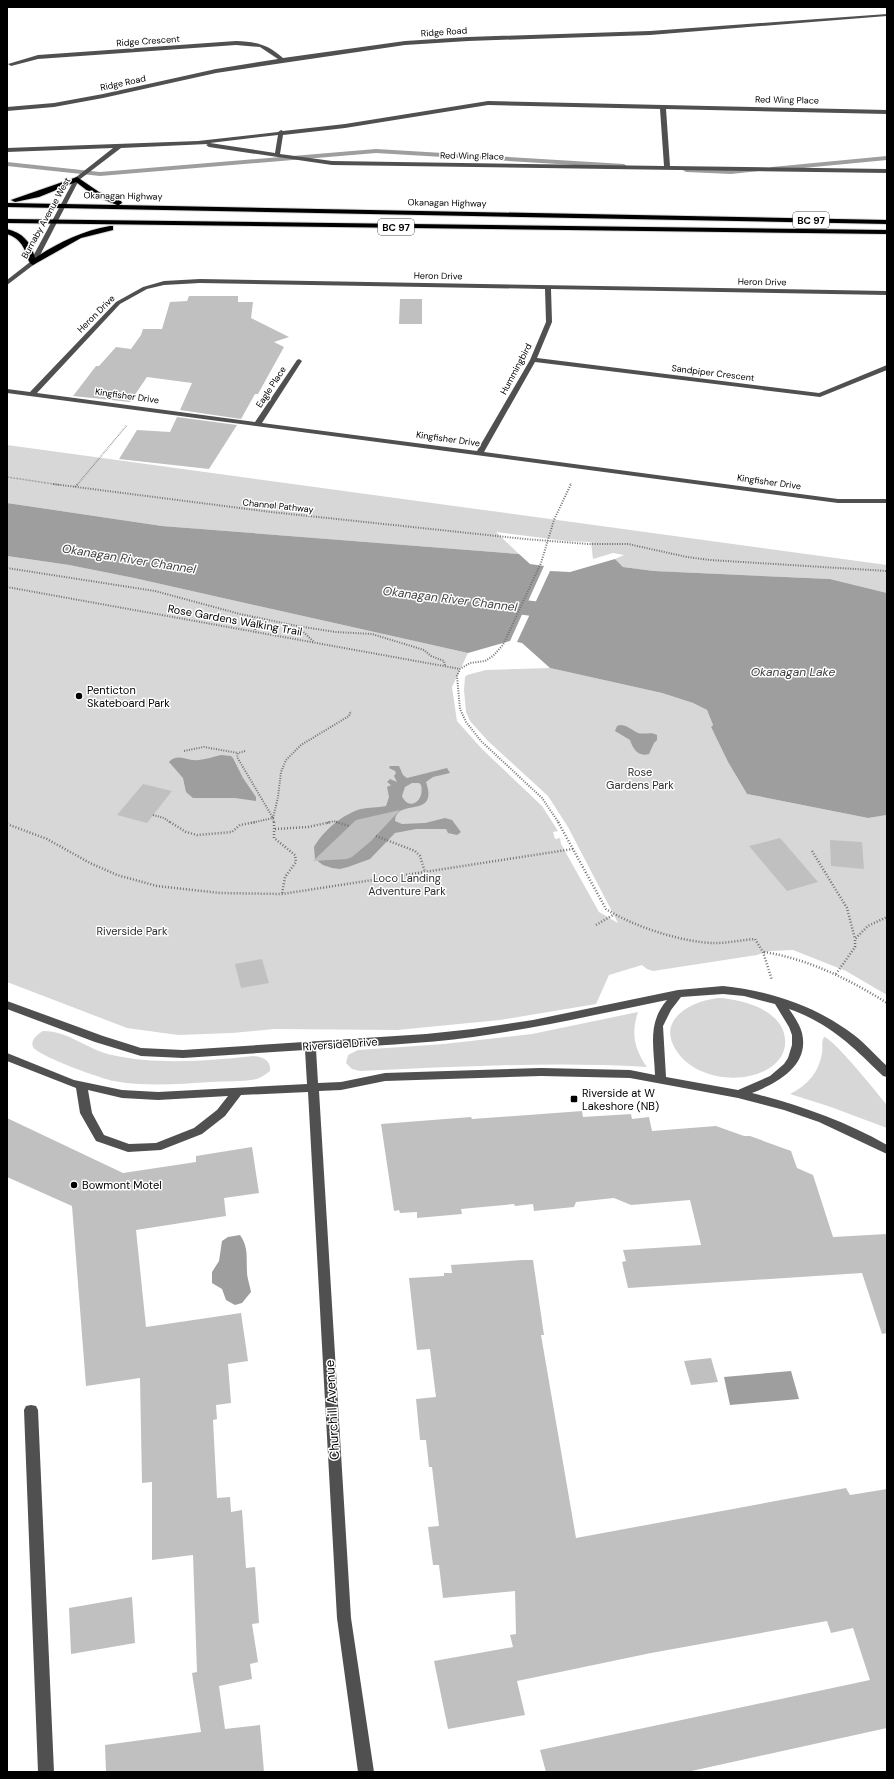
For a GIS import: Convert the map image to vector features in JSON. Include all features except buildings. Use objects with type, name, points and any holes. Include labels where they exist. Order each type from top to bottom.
[{"type":"highway","points":[[7,203],[36,195],[77,179],[86,188],[98,195],[133,207]]},
{"type":"highway","name":"Okanagan Highway","points":[[7,203],[133,207],[887,222]]},
{"type":"highway","name":"BC 97","points":[[7,221],[143,224],[887,232]]},
{"type":"highway","points":[[7,231],[16,234],[28,244],[33,263],[58,245],[78,235],[103,229],[143,224]]},
{"type":"street","name":"Ridge Road","points":[[7,109],[54,104],[103,96],[216,71],[282,60],[405,43],[468,39],[650,33],[887,15]]},
{"type":"street","name":"Ridge Crescent","points":[[11,64],[38,57],[236,43],[256,44],[268,47],[282,60]]},
{"type":"street","name":"Red Wing Place","points":[[198,143],[281,132],[345,126],[488,102],[887,112]]},
{"type":"street","points":[[663,106],[667,168]]},
{"type":"street","points":[[277,155],[281,132]]},
{"type":"street","name":"Red Wing Place","points":[[198,143],[332,163],[887,171]]},
{"type":"street","points":[[7,150],[198,143]]},
{"type":"street","name":"Burnaby Avenue West","points":[[7,283],[33,263],[62,205],[77,179],[119,146]]},
{"type":"street","name":"Heron Drive","points":[[32,394],[118,303],[145,288],[164,283],[200,281],[887,293]]},
{"type":"street","name":"Hummingbird","points":[[480,453],[533,360],[549,322],[548,287]]},
{"type":"street","name":"Sandpiper Crescent","points":[[533,360],[820,395],[887,367]]},
{"type":"street","name":"Eagle Place","points":[[257,424],[299,361]]},
{"type":"street","name":"Kingfisher Drive","points":[[7,391],[838,501],[887,501]]},
{"type":"street","points":[[661,1081],[658,1026],[666,1008],[678,994],[724,990],[744,992],[779,1001],[806,1011],[829,1023],[851,1038],[887,1073]]},
{"type":"street","name":"Riverside Drive","points":[[10,1010],[142,1052],[183,1054],[426,1038],[481,1032],[597,1012],[678,994]]},
{"type":"street","points":[[738,1094],[779,1077],[789,1068],[795,1058],[798,1045],[797,1032],[779,1001]]},
{"type":"street","name":"Churchill Avenue","points":[[310,1046],[344,1618],[366,1772]]},
{"type":"street","points":[[7,1057],[72,1083],[122,1094],[158,1096],[237,1093],[341,1086],[385,1077],[525,1072],[630,1074],[661,1081],[738,1094],[786,1106],[823,1119],[866,1138],[887,1150]]},
{"type":"street","points":[[81,1085],[86,1113],[100,1138],[128,1148],[157,1147],[198,1130],[221,1113],[237,1093]]},
{"type":"street","points":[[31,1410],[46,1772]]},
{"type":"path","points":[[75,487],[141,408]]},
{"type":"path","points":[[578,466],[554,520],[541,563],[503,644],[485,661],[470,663],[460,669],[457,676],[460,703],[466,722],[481,741],[542,798],[555,816],[606,909],[613,915],[674,936],[712,943],[755,939],[763,952],[779,1001]]},
{"type":"path","name":"Channel Pathway","points":[[7,477],[271,512],[548,541],[588,544],[628,544],[651,548],[687,558],[887,571]]},
{"type":"path","points":[[7,568],[155,591],[252,617],[297,626],[336,632],[372,634],[424,650],[431,656],[444,661],[445,666]]},
{"type":"path","name":"Rose Gardens Walking Trail","points":[[7,587],[460,669]]},
{"type":"path","points":[[252,617],[256,632]]},
{"type":"path","points":[[297,626],[314,643]]},
{"type":"path","points":[[273,818],[278,796],[278,782],[282,768],[287,759],[307,741],[348,716],[351,711]]},
{"type":"path","points":[[184,751],[192,748],[207,747],[238,753],[245,751]]},
{"type":"path","points":[[238,753],[237,757],[273,818],[275,829],[274,838],[295,855],[296,862],[285,877],[282,894]]},
{"type":"path","points":[[153,815],[164,818],[186,832],[197,835],[232,832],[240,825],[273,818]]},
{"type":"path","points":[[275,829],[308,828],[334,821],[349,826]]},
{"type":"path","points":[[7,824],[45,838],[92,865],[119,876],[163,888],[240,894],[282,894],[573,849]]},
{"type":"path","points":[[376,836],[404,845],[415,851],[419,855],[425,872]]},
{"type":"path","points":[[812,851],[847,908],[855,938],[855,947],[836,974]]},
{"type":"path","points":[[596,925],[613,915]]},
{"type":"path","points":[[855,938],[868,926],[887,917]]},
{"type":"path","points":[[763,952],[783,955],[805,961],[836,974],[887,1003]]},
{"type":"green space","points":[[7,445],[887,565],[887,593],[830,579],[654,571],[623,567],[615,559],[624,555],[613,553],[593,559],[591,542],[566,541],[496,532],[519,554],[162,526],[7,503]]},
{"type":"green space","points":[[7,556],[69,565],[134,578],[468,653],[452,687],[457,721],[482,749],[542,806],[558,831],[553,832],[555,839],[560,838],[561,844],[599,912],[618,923],[568,827],[548,796],[488,741],[470,721],[466,712],[464,690],[465,677],[467,675],[486,670],[550,668],[662,693],[693,703],[707,710],[713,725],[711,727],[728,762],[747,794],[868,818],[887,815],[887,995],[846,971],[793,950],[770,951],[757,955],[653,971],[642,965],[609,975],[596,1004],[500,1020],[397,1030],[274,1029],[232,1033],[178,1035],[127,1028],[7,982]]},
{"type":"green space","points":[[718,998],[751,1004],[772,1015],[779,1023],[784,1033],[785,1045],[779,1060],[773,1066],[755,1075],[730,1078],[705,1073],[693,1067],[684,1060],[676,1050],[671,1039],[670,1029],[674,1021],[688,1008],[698,1003]]},
{"type":"green space","points":[[638,1012],[634,1034],[635,1041],[639,1054],[647,1067],[611,1065],[468,1066],[360,1071],[352,1069],[346,1063],[348,1055],[358,1050],[444,1044],[532,1034]]},
{"type":"green space","points":[[43,1031],[70,1037],[103,1053],[146,1060],[182,1061],[257,1056],[268,1062],[270,1071],[257,1079],[240,1081],[138,1084],[114,1081],[71,1067],[37,1051],[32,1044],[37,1036]]},
{"type":"green space","points":[[824,1037],[846,1056],[887,1105],[887,1128],[828,1106],[790,1094],[807,1082],[815,1072],[821,1060]]},
{"type":"water","points":[[7,503],[162,526],[519,554],[530,564],[544,566],[510,641],[468,653],[134,578],[69,565],[7,556]]},
{"type":"water","name":"Okanagan Lake","points":[[615,559],[623,567],[654,571],[830,579],[887,593],[887,815],[868,818],[747,794],[728,762],[711,727],[713,725],[707,710],[693,703],[662,693],[550,668],[522,643],[517,642],[550,571],[570,572]]},
{"type":"water","points":[[623,725],[638,733],[652,733],[657,735],[657,740],[649,754],[645,755],[636,752],[630,740],[615,731],[617,726]]},
{"type":"water","points":[[221,755],[231,756],[233,758],[243,778],[256,797],[256,801],[235,798],[193,798],[186,792],[183,778],[169,762],[174,758],[196,760]]},
{"type":"water","points":[[390,766],[399,766],[403,775],[407,778],[447,768],[450,773],[433,777],[426,782],[428,794],[427,801],[422,805],[402,810],[397,814],[395,821],[402,824],[425,823],[445,818],[452,820],[461,832],[457,835],[448,833],[446,829],[416,829],[395,833],[370,859],[340,869],[323,865],[315,859],[314,847],[334,824],[354,811],[364,808],[386,806],[389,797],[387,787],[391,785],[387,782],[390,779],[397,782],[394,776],[396,773],[395,771],[389,768]],"holes":[[[412,783],[419,783],[422,791],[419,800],[412,804],[408,803],[402,796],[405,787]]]},
{"type":"water","points":[[240,1235],[246,1249],[247,1274],[251,1292],[242,1303],[235,1305],[226,1300],[222,1289],[212,1283],[212,1272],[219,1261],[222,1241],[228,1237]]},
{"type":"water","points":[[791,1371],[799,1399],[730,1405],[724,1377]]},
{"type":"waterway","points":[[7,164],[100,174],[376,151],[624,166]]},
{"type":"waterway","points":[[772,169],[887,158]]},
{"type":"waterway","points":[[686,170],[731,172],[757,170]]},
{"type":"waterway","name":"Okanagan River Channel","points":[[482,603],[575,614]]},
{"type":"place","name":"Penticton Skateboard Park","points":[[79,696]]},
{"type":"place","name":"Riverside at W Lakeshore (NB)","points":[[574,1099]]},
{"type":"place","name":"Bowmont Motel","points":[[74,1185]]},
{"type":"park label","name":"Rose Gardens Park","points":[[640,778]]},
{"type":"park label","name":"Loco Landing Adventure Park","points":[[407,884]]},
{"type":"park label","name":"Riverside Park","points":[[132,931]]}]
